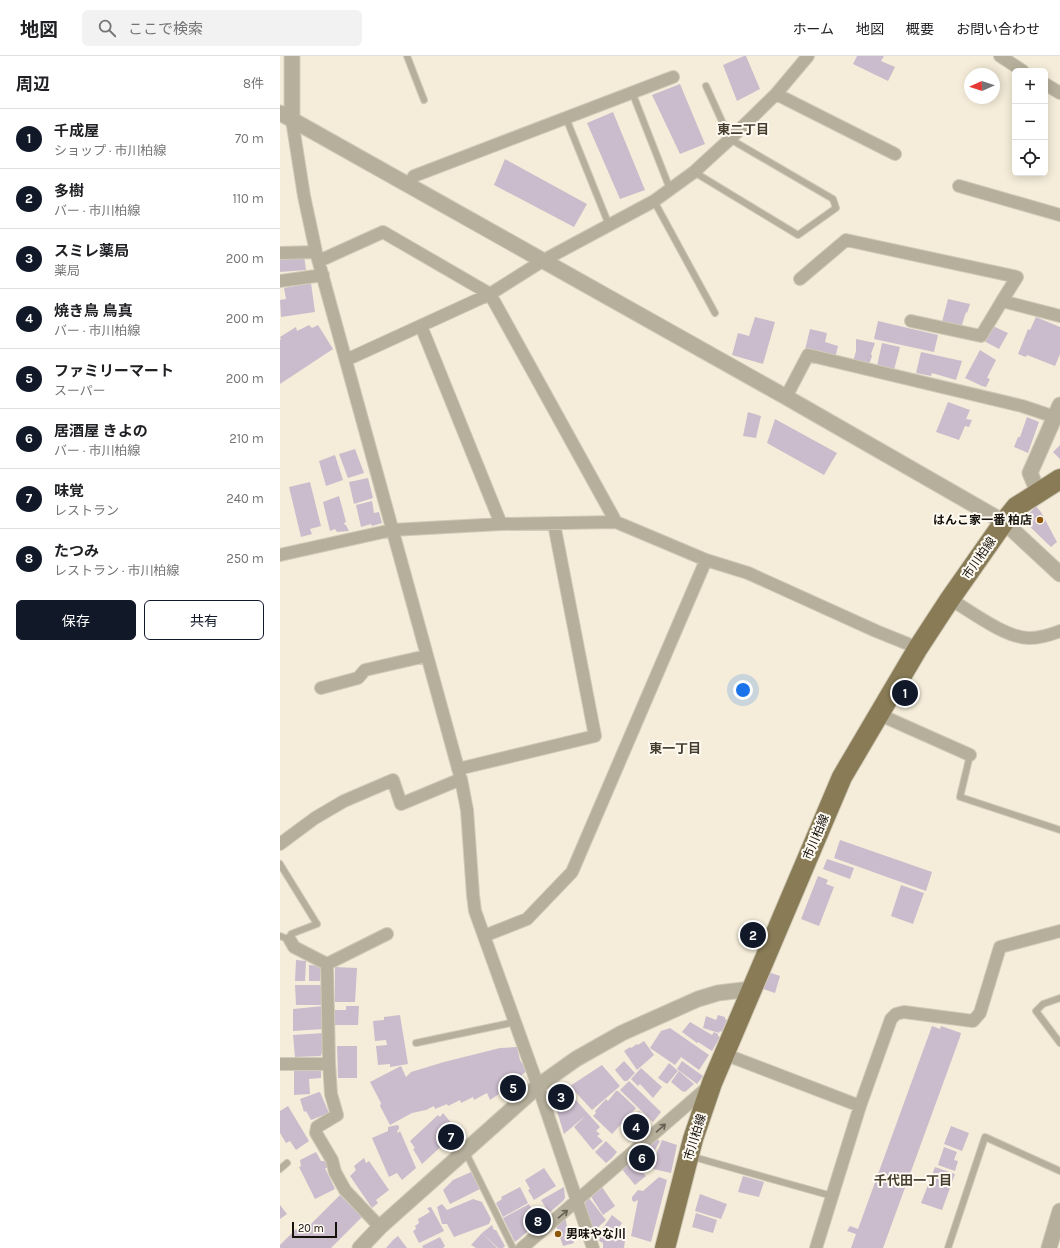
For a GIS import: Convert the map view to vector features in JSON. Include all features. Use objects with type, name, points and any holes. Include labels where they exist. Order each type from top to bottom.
[{"type":"main road","name":"市川柏線","points":[[665,1248],[689,1155],[712,1083],[842,777],[918,648],[1004,522],[1016,507],[1060,479]]},
{"type":"street","points":[[292,56],[283,115],[323,275],[426,656],[460,774],[467,810],[473,895],[476,911],[593,1248]]},
{"type":"street","points":[[346,360],[490,294],[544,260],[654,201],[694,172],[730,139],[776,94],[808,56]]},
{"type":"street","points":[[1000,56],[1018,68]]},
{"type":"street","points":[[409,185],[414,176],[674,76]]},
{"type":"street","points":[[1048,86],[1060,93]]},
{"type":"street","points":[[776,94],[895,154]]},
{"type":"street","points":[[283,115],[786,396],[1004,522],[1060,574]]},
{"type":"street","points":[[959,186],[1060,215]]},
{"type":"street","points":[[280,253],[318,256],[384,232],[490,294],[616,522]]},
{"type":"street","points":[[800,280],[846,240],[1017,278],[981,336],[911,321]]},
{"type":"street","points":[[280,281],[323,275]]},
{"type":"street","points":[[1002,301],[1060,316]]},
{"type":"street","points":[[421,326],[501,524]]},
{"type":"street","points":[[786,396],[808,354],[1022,406],[1057,411],[1030,473],[1038,492]]},
{"type":"street","points":[[280,555],[392,530],[501,524],[616,522],[706,560],[748,573],[876,631],[918,648]]},
{"type":"street","points":[[280,844],[315,818],[344,801],[393,780],[401,804],[460,774],[595,736],[554,524]]},
{"type":"street","points":[[484,936],[527,919],[572,872],[706,560]]},
{"type":"street","points":[[950,599],[1000,630],[1018,637],[1029,638],[1047,636],[1060,631]]},
{"type":"street","points":[[321,688],[358,678],[365,670],[426,656]]},
{"type":"street","points":[[878,714],[970,755]]},
{"type":"street","points":[[816,1248],[860,1106],[891,1019],[896,1014],[904,1012],[973,1021],[980,1013],[1000,947],[1060,931]]},
{"type":"street","points":[[327,964],[386,934]]},
{"type":"street","points":[[285,938],[294,947],[327,964]]},
{"type":"street","points":[[327,964],[329,1064],[331,1094],[337,1115],[317,1127],[316,1133],[332,1160],[335,1172],[345,1190],[380,1227]]},
{"type":"street","points":[[360,1248],[380,1227],[538,1086],[576,1059],[622,1033],[698,999],[718,993],[751,989]]},
{"type":"street","points":[[724,1054],[860,1106]]},
{"type":"street","points":[[280,1064],[329,1064]]},
{"type":"street","points":[[522,1248],[712,1083]]},
{"type":"street","points":[[1048,1248],[1060,1211]]},
{"type":"lane","points":[[407,56],[424,100]]},
{"type":"lane","points":[[694,172],[798,235],[836,208],[834,199],[730,139],[706,86]]},
{"type":"lane","points":[[632,92],[670,189]]},
{"type":"lane","points":[[566,118],[609,225]]},
{"type":"lane","points":[[654,201],[715,313]]},
{"type":"lane","points":[[970,755],[960,797],[1060,830]]},
{"type":"lane","points":[[280,864],[317,924],[291,934],[285,938]]},
{"type":"lane","points":[[1060,998],[1043,1004],[1036,1011],[1060,1043]]},
{"type":"lane","points":[[416,1043],[515,1022]]},
{"type":"lane","points":[[948,1248],[985,1137],[1060,1171]]},
{"type":"lane","points":[[465,1150],[513,1248]]},
{"type":"lane","points":[[689,1155],[832,1196]]},
{"type":"lane","points":[[280,1170],[287,1163]]},
{"type":"building","points":[[746,56],[760,89],[737,101],[723,65]]},
{"type":"building","points":[[857,56],[884,56],[881,61],[895,67],[888,81],[853,64]]},
{"type":"building","points":[[680,84],[705,144],[680,154],[652,95]]},
{"type":"building","points":[[613,112],[645,190],[620,199],[587,123]]},
{"type":"building","points":[[505,159],[587,204],[574,227],[494,185]]},
{"type":"building","points":[[304,255],[306,270],[280,272],[280,258]]},
{"type":"building","points":[[311,283],[315,312],[281,317],[280,300],[286,299],[284,288]]},
{"type":"building","points":[[948,299],[970,304],[961,328],[942,322]]},
{"type":"building","points":[[755,317],[775,322],[763,364],[732,355],[738,333],[749,336]]},
{"type":"building","points":[[1036,317],[1060,327],[1060,354],[1055,366],[1027,355],[1026,357],[1018,354],[1028,329],[1030,330]]},
{"type":"building","points":[[878,321],[938,335],[934,352],[874,339]]},
{"type":"building","points":[[309,325],[312,328],[318,325],[333,349],[280,384],[280,337],[296,327],[297,331]]},
{"type":"building","points":[[993,326],[1008,333],[999,349],[984,341]]},
{"type":"building","points":[[810,329],[827,333],[825,342],[838,346],[835,358],[805,350]]},
{"type":"building","points":[[856,339],[875,343],[869,365],[853,362],[856,351]]},
{"type":"building","points":[[882,343],[900,347],[894,370],[877,366]]},
{"type":"building","points":[[980,350],[996,360],[987,378],[990,379],[986,387],[965,378]]},
{"type":"building","points":[[921,352],[962,361],[956,380],[932,373],[931,376],[916,373]]},
{"type":"building","points":[[948,402],[970,410],[966,419],[972,420],[969,427],[965,426],[959,440],[936,432]]},
{"type":"building","points":[[748,412],[761,416],[756,438],[743,436]]},
{"type":"building","points":[[1027,417],[1039,422],[1028,453],[1014,447],[1018,437],[1020,437]]},
{"type":"building","points":[[775,419],[837,453],[824,475],[767,443]]},
{"type":"building","points":[[1060,445],[1060,459],[1053,452]]},
{"type":"building","points":[[355,449],[364,473],[348,478],[339,454]]},
{"type":"building","points":[[335,455],[343,480],[326,486],[319,461]]},
{"type":"building","points":[[368,478],[373,498],[354,504],[349,482]]},
{"type":"building","points":[[310,482],[321,526],[310,529],[312,534],[301,537],[289,487]]},
{"type":"building","points":[[339,496],[346,522],[344,523],[349,531],[337,532],[335,529],[330,531],[323,502]]},
{"type":"building","points":[[372,501],[374,513],[379,512],[382,523],[361,527],[356,505]]},
{"type":"building","points":[[1036,506],[1041,512],[1057,542],[1051,547],[1026,523],[1026,517]]},
{"type":"building","points":[[840,840],[932,872],[926,891],[834,858]]},
{"type":"building","points":[[827,859],[854,868],[850,879],[823,869]]},
{"type":"building","points":[[818,876],[828,880],[826,884],[834,887],[819,926],[801,919]]},
{"type":"building","points":[[901,885],[924,893],[913,924],[891,916]]},
{"type":"building","points":[[296,960],[306,961],[305,981],[295,981]]},
{"type":"building","points":[[309,965],[321,966],[320,981],[309,981]]},
{"type":"building","points":[[335,967],[357,968],[355,1002],[335,1002]]},
{"type":"building","points":[[768,972],[780,976],[775,993],[763,989]]},
{"type":"building","points":[[295,985],[321,985],[321,1005],[296,1005]]},
{"type":"building","points":[[323,1006],[324,1029],[293,1031],[293,1009]]},
{"type":"building","points":[[346,1006],[359,1006],[358,1025],[335,1025],[335,1010],[346,1010]]},
{"type":"building","points":[[400,1015],[408,1064],[390,1067],[390,1064],[378,1065],[376,1046],[387,1045],[386,1040],[375,1041],[373,1021],[384,1020],[384,1017]]},
{"type":"building","points":[[718,1015],[725,1017],[727,1020],[722,1032],[720,1031],[719,1033],[703,1028],[706,1016],[716,1020]]},
{"type":"building","points":[[690,1022],[712,1035],[714,1032],[718,1034],[720,1037],[712,1051],[698,1042],[697,1043],[682,1032]]},
{"type":"building","points":[[932,1026],[940,1029],[941,1026],[961,1033],[960,1037],[883,1248],[851,1248],[856,1234],[847,1231],[850,1226],[858,1229]]},
{"type":"building","points":[[670,1028],[709,1055],[699,1070],[681,1057],[675,1065],[650,1048],[661,1031]]},
{"type":"building","points":[[324,1033],[324,1053],[321,1054],[321,1056],[295,1057],[293,1035]]},
{"type":"building","points":[[644,1041],[654,1055],[637,1070],[624,1051]]},
{"type":"building","points":[[337,1046],[357,1046],[357,1078],[338,1078]]},
{"type":"building","points":[[517,1047],[520,1060],[527,1071],[490,1100],[487,1093],[474,1100],[473,1097],[461,1103],[460,1100],[448,1106],[447,1104],[435,1109],[434,1106],[426,1110],[412,1113],[390,1125],[370,1082],[401,1066],[406,1077],[411,1072],[444,1062],[500,1048]]},
{"type":"building","points":[[624,1061],[635,1073],[627,1081],[624,1081],[615,1070]]},
{"type":"building","points":[[682,1061],[703,1076],[697,1084],[677,1069]]},
{"type":"building","points":[[669,1063],[678,1071],[667,1084],[658,1078]]},
{"type":"building","points":[[602,1065],[620,1086],[592,1110],[570,1086]]},
{"type":"building","points":[[294,1068],[321,1068],[321,1078],[309,1079],[310,1094],[294,1095]]},
{"type":"building","points":[[641,1068],[662,1087],[653,1098],[640,1084],[638,1086],[631,1079]]},
{"type":"building","points":[[679,1071],[694,1084],[685,1092],[671,1082]]},
{"type":"building","points":[[629,1081],[661,1112],[653,1122],[620,1090]]},
{"type":"building","points":[[564,1087],[600,1127],[596,1131],[600,1134],[597,1136],[603,1141],[593,1150],[574,1127],[585,1116],[564,1134],[553,1098]]},
{"type":"building","points":[[616,1091],[618,1091],[636,1108],[612,1134],[593,1116],[596,1113],[595,1111],[606,1099],[608,1101]]},
{"type":"building","points":[[319,1092],[329,1113],[311,1120],[306,1111],[304,1112],[300,1099]]},
{"type":"building","points":[[288,1106],[309,1141],[296,1150],[290,1141],[286,1143],[280,1133],[280,1111]]},
{"type":"building","points":[[639,1111],[650,1122],[639,1134],[636,1134],[627,1125]]},
{"type":"building","points":[[443,1113],[458,1131],[422,1164],[410,1141],[438,1115],[440,1117]]},
{"type":"building","points":[[399,1126],[399,1129],[397,1131],[398,1133],[400,1131],[416,1168],[402,1180],[397,1173],[389,1177],[372,1138],[388,1131],[388,1127]]},
{"type":"building","points":[[951,1126],[969,1133],[962,1151],[944,1144]]},
{"type":"building","points":[[653,1137],[660,1141],[652,1155],[645,1150]]},
{"type":"building","points":[[662,1140],[677,1145],[671,1173],[653,1169]]},
{"type":"building","points":[[606,1141],[617,1152],[606,1163],[595,1152]]},
{"type":"building","points":[[944,1147],[957,1152],[954,1160],[958,1161],[955,1171],[938,1165]]},
{"type":"building","points":[[643,1149],[651,1159],[642,1167],[632,1157]]},
{"type":"building","points":[[316,1152],[321,1161],[326,1161],[328,1168],[325,1168],[335,1189],[315,1199],[299,1167],[301,1166],[300,1160]]},
{"type":"building","points":[[364,1158],[366,1163],[369,1161],[389,1190],[376,1200],[378,1203],[372,1208],[350,1176],[356,1170],[354,1166]]},
{"type":"building","points":[[631,1159],[646,1176],[635,1185],[621,1168]]},
{"type":"building","points":[[935,1167],[955,1174],[942,1210],[921,1203]]},
{"type":"building","points":[[544,1168],[556,1186],[534,1200],[528,1190],[530,1189],[525,1180]]},
{"type":"building","points":[[471,1172],[480,1189],[450,1204],[443,1190],[453,1180]]},
{"type":"building","points":[[743,1176],[764,1182],[759,1197],[738,1192]]},
{"type":"building","points":[[659,1177],[667,1180],[651,1242],[631,1236],[638,1200],[634,1202],[632,1197],[638,1190],[643,1191]]},
{"type":"building","points":[[520,1187],[528,1203],[503,1217],[496,1203],[502,1199],[501,1197]]},
{"type":"building","points":[[564,1187],[565,1198],[549,1213],[541,1200]]},
{"type":"building","points":[[602,1187],[615,1206],[603,1215],[590,1195]]},
{"type":"building","points":[[700,1194],[727,1204],[721,1219],[695,1211]]},
{"type":"building","points":[[340,1195],[362,1217],[331,1248],[280,1248],[280,1245],[296,1229],[301,1234]]},
{"type":"building","points":[[589,1198],[606,1220],[592,1233],[583,1205]]},
{"type":"building","points":[[473,1199],[482,1202],[491,1219],[489,1224],[454,1237],[447,1224],[442,1224],[437,1207],[442,1204],[447,1210]]},
{"type":"building","points":[[529,1204],[539,1222],[515,1242],[503,1218]]},
{"type":"building","points":[[280,1205],[287,1214],[280,1219]]},
{"type":"building","points":[[431,1207],[444,1231],[419,1243],[413,1231],[416,1229],[415,1226],[419,1223],[418,1219],[430,1212],[427,1208]]},
{"type":"building","points":[[696,1213],[717,1220],[713,1233],[692,1227]]},
{"type":"building","points":[[612,1215],[622,1223],[614,1235],[603,1228]]},
{"type":"building","points":[[565,1216],[568,1231],[570,1231],[574,1243],[563,1246],[555,1222]]},
{"type":"building","points":[[492,1225],[505,1246],[503,1248],[498,1248],[482,1233]]},
{"type":"building","points":[[482,1233],[497,1248],[476,1248],[471,1245]]},
{"type":"building","points":[[398,1236],[407,1248],[386,1248],[393,1240]]},
{"type":"building","points":[[440,1237],[445,1246],[443,1248],[423,1248],[422,1246]]},
{"type":"building","points":[[600,1237],[625,1240],[624,1248],[603,1248],[603,1243],[599,1241]]},
{"type":"place","name":"はんこ家一番 柏店","points":[[1040,520]]},
{"type":"place","name":"千成屋","points":[[905,693]]},
{"type":"place","name":"多樹","points":[[753,935]]},
{"type":"place","name":"ファミリーマート","points":[[513,1088]]},
{"type":"place","name":"スミレ薬局","points":[[561,1097]]},
{"type":"place","name":"焼き鳥 鳥真","points":[[636,1127]]},
{"type":"place","name":"味覚","points":[[451,1137]]},
{"type":"place","name":"居酒屋 きよの","points":[[642,1158]]},
{"type":"place","name":"たつみ","points":[[538,1221]]},
{"type":"place","name":"男味やな川","points":[[558,1234]]},
{"type":"district","name":"東二丁目","points":[[743,129]]},
{"type":"district","name":"東一丁目","points":[[675,748]]},
{"type":"district","name":"千代田一丁目","points":[[913,1180]]}]
